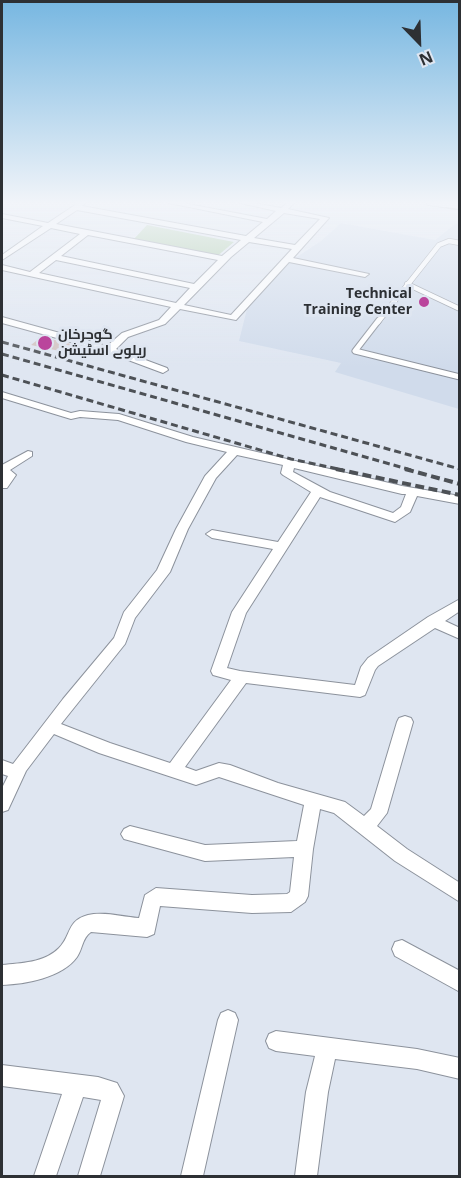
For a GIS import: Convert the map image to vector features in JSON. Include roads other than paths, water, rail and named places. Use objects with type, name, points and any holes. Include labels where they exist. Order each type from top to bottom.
[{"type":"street","points":[[31,275],[53,258]]},
{"type":"street","points":[[59,258],[196,286]]},
{"type":"street","points":[[217,258],[223,259]]},
{"type":"street","points":[[107,349],[113,347],[125,335],[162,322],[223,259]]},
{"type":"street","points":[[2,268],[175,308],[233,318],[287,259],[365,274]]},
{"type":"street","points":[[2,320],[107,349],[163,370]]},
{"type":"street","points":[[2,395],[72,416],[80,414],[119,417],[190,440],[413,492],[459,500]]},
{"type":"street","points":[[2,805],[18,772],[51,726],[120,640],[129,616],[163,572],[182,529],[211,476],[235,450]]},
{"type":"street","points":[[3,485],[10,475],[2,470],[28,454]]},
{"type":"street","points":[[290,462],[287,473],[317,492],[395,518],[406,509],[413,492]]},
{"type":"street","points":[[317,492],[239,612],[218,671],[242,677],[360,691],[368,668],[373,662],[459,604]]},
{"type":"street","points":[[446,498],[459,509]]},
{"type":"street","points":[[212,534],[284,546]]},
{"type":"street","points":[[433,621],[459,634]]},
{"type":"street","points":[[173,771],[242,677]]},
{"type":"street","points":[[365,827],[378,813],[405,722]]},
{"type":"street","points":[[51,726],[105,748],[196,778],[219,770],[230,772],[276,790],[339,807],[401,855],[459,894]]},
{"type":"street","points":[[2,767],[18,772]]},
{"type":"street","points":[[2,975],[28,974],[65,955],[70,949],[77,930],[82,925],[91,923],[147,928],[152,901],[156,897],[252,904],[291,903],[299,896],[304,849],[314,799]]},
{"type":"street","points":[[130,834],[205,853],[304,849]]},
{"type":"street","points":[[402,949],[459,982]]},
{"type":"street","points":[[192,1176],[228,1020]]},
{"type":"street","points":[[276,1041],[417,1059],[459,1069]]},
{"type":"street","points":[[306,1176],[317,1092],[327,1049]]},
{"type":"street","points":[[2,1076],[109,1091],[113,1096],[89,1176]]},
{"type":"street","points":[[45,1176],[76,1085]]},
{"type":"lane","points":[[428,258],[355,351],[459,377]]},
{"type":"lane","points":[[407,284],[459,309]]},
{"type":"railway","points":[[2,342],[460,469]]},
{"type":"railway","points":[[2,354],[411,470]]},
{"type":"railway","points":[[2,375],[291,459],[343,470]]},
{"type":"railway","points":[[336,469],[460,495]]},
{"type":"railway","points":[[405,469],[460,484]]},
{"type":"place","name":"Technical Training Center","points":[[424,302]]},
{"type":"place","name":"گوجرخان ریلوے اسٹیشن","points":[[45,343]]}]
